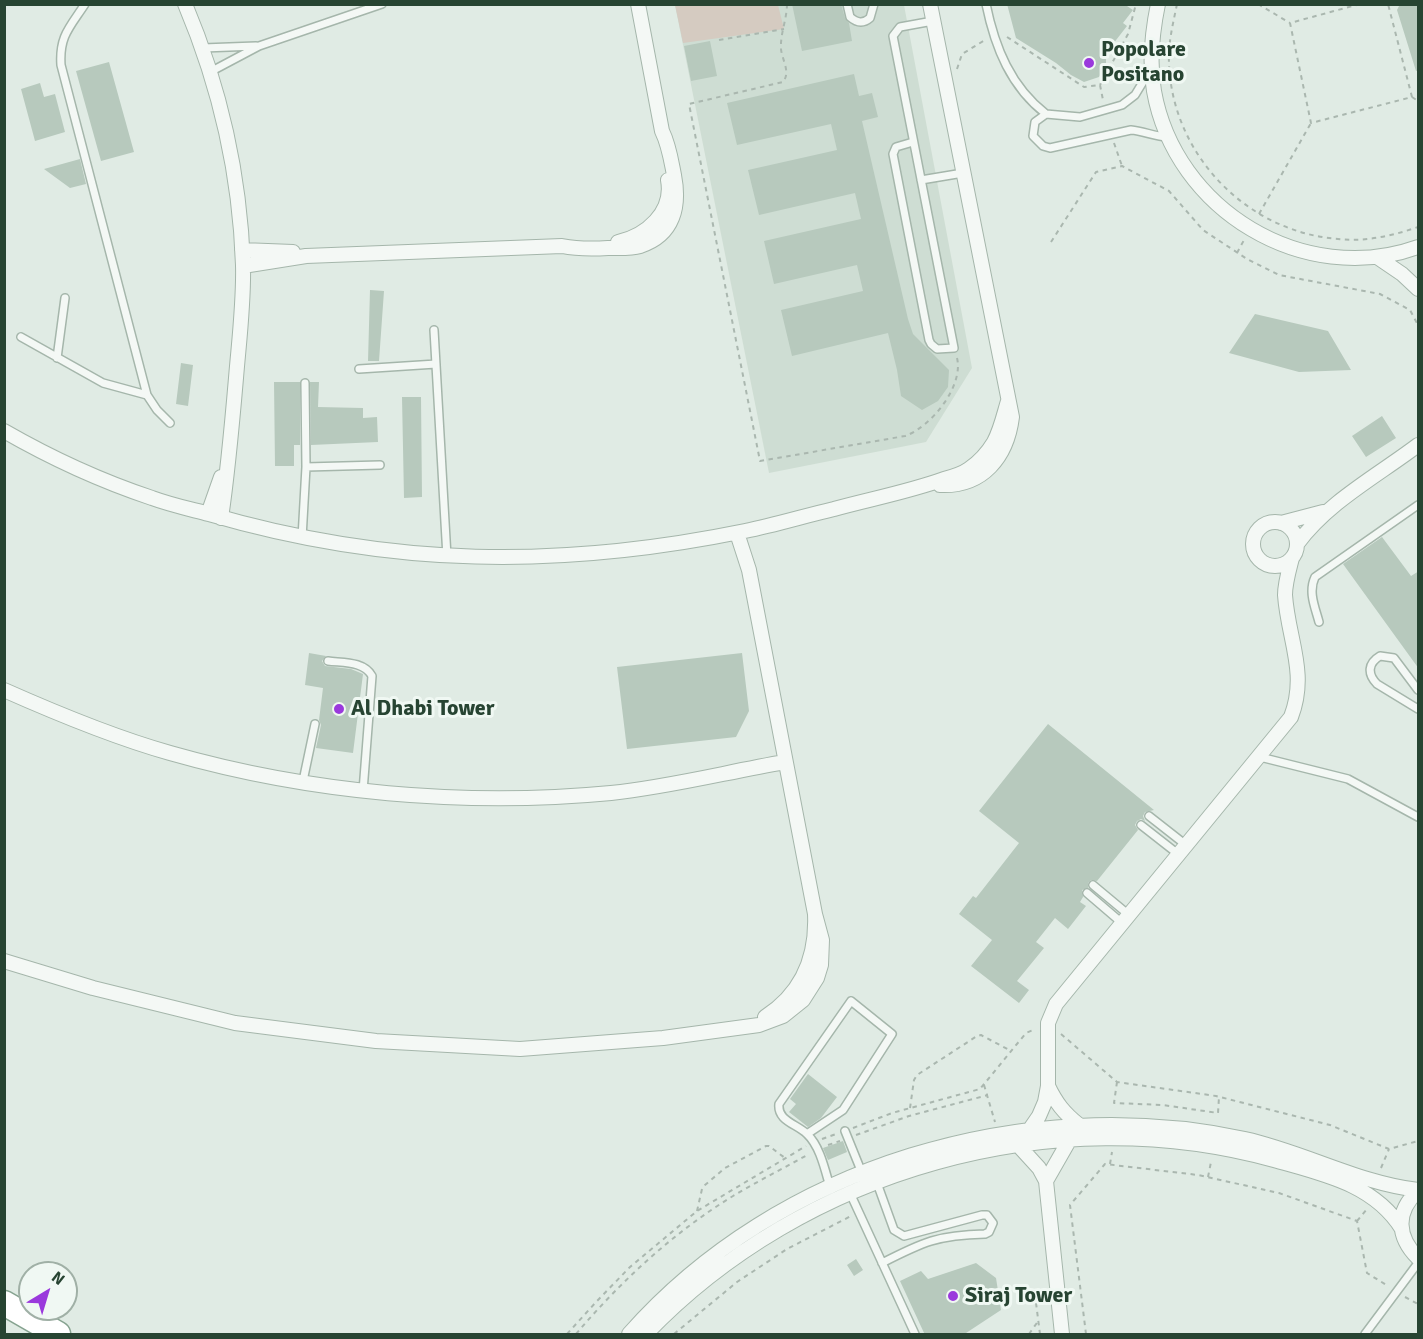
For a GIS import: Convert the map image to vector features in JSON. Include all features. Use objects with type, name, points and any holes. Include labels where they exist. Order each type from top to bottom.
[{"type":"highway","points":[[4,1303],[58,1335]]},
{"type":"street","points":[[186,4],[203,48],[231,155],[243,266],[240,334],[229,462],[220,479],[215,516]]},
{"type":"street","points":[[243,266],[306,256],[562,246],[627,240],[646,231],[654,224],[665,206],[669,185],[662,146],[662,131],[638,4]]},
{"type":"street","points":[[4,431],[105,480],[152,498],[215,516],[302,538],[386,552],[447,557],[517,558],[599,554],[670,545],[742,532],[929,484],[967,470],[983,457],[995,441],[1008,401],[930,4]]},
{"type":"street","points":[[1158,4],[1152,33],[1151,68],[1154,91],[1168,137],[1182,164],[1201,189],[1224,211],[1249,230],[1279,244],[1311,254],[1344,258],[1377,257],[1419,247]]},
{"type":"street","points":[[242,250],[295,252],[306,256]]},
{"type":"street","points":[[1377,257],[1419,289]]},
{"type":"street","points":[[1030,1129],[1045,1102],[1048,1086],[1048,1023],[1056,1004],[1291,717],[1297,702],[1299,685],[1285,594],[1297,544],[1328,510],[1419,445]]},
{"type":"street","points":[[1285,594],[1254,551],[1254,537],[1257,531],[1268,523],[1281,523],[1328,510]]},
{"type":"street","points":[[1281,523],[1293,531],[1297,544]]},
{"type":"street","points":[[4,961],[93,988],[235,1023],[376,1041],[520,1049],[663,1038],[745,1026],[777,1009],[790,997],[808,967],[814,950],[815,914],[742,532]]},
{"type":"street","points":[[1262,562],[1275,566],[1287,563],[1292,558]]},
{"type":"street","points":[[4,690],[66,716],[168,753],[248,771],[363,791],[498,797],[611,793],[785,762]]},
{"type":"street","points":[[1048,1086],[1055,1101],[1065,1114],[1079,1125]]},
{"type":"street","points":[[629,1335],[676,1288],[727,1248],[766,1222],[830,1187],[892,1161],[938,1147],[1030,1129],[1079,1125],[1134,1125],[1190,1130],[1245,1139],[1298,1153],[1376,1181],[1419,1191],[1405,1207],[1402,1229],[1404,1240],[1419,1261]]},
{"type":"street","points":[[646,1335],[694,1289],[789,1224],[876,1182],[946,1159],[1018,1145],[1070,1139],[1118,1138],[1215,1147],[1260,1156],[1307,1169],[1362,1190],[1386,1207],[1402,1229]]},
{"type":"street","points":[[1046,1181],[1070,1139]]},
{"type":"street","points":[[1018,1145],[1039,1168],[1046,1181],[1062,1335]]},
{"type":"lane","points":[[85,4],[65,33],[61,65],[147,395],[170,423]]},
{"type":"lane","points":[[210,72],[259,46],[382,4]]},
{"type":"lane","points":[[847,4],[850,17],[862,22],[870,18],[874,4]]},
{"type":"lane","points":[[986,4],[994,37],[1008,69],[1030,101],[1046,114],[1080,117],[1122,105],[1136,95],[1151,68]]},
{"type":"lane","points":[[913,142],[896,147],[893,154],[930,344],[941,350],[954,348],[893,36],[900,27],[933,21]]},
{"type":"lane","points":[[203,48],[259,46]]},
{"type":"lane","points":[[1046,114],[1035,122],[1033,136],[1043,146],[1050,148],[1131,130],[1158,137],[1168,137]]},
{"type":"lane","points":[[921,180],[963,173]]},
{"type":"lane","points":[[57,358],[65,298]]},
{"type":"lane","points":[[434,330],[447,557]]},
{"type":"lane","points":[[21,337],[103,383],[147,395]]},
{"type":"lane","points":[[359,369],[436,364]]},
{"type":"lane","points":[[302,538],[306,467],[305,383]]},
{"type":"lane","points":[[306,467],[380,465]]},
{"type":"lane","points":[[1319,622],[1311,593],[1311,584],[1315,577],[1419,505]]},
{"type":"lane","points":[[1419,690],[1394,658],[1380,656],[1370,666],[1369,673],[1377,684],[1419,710]]},
{"type":"lane","points":[[328,661],[361,665],[368,669],[372,676],[363,791]]},
{"type":"lane","points":[[303,781],[315,724]]},
{"type":"lane","points":[[1259,756],[1348,779],[1419,817]]},
{"type":"lane","points":[[1149,816],[1182,850]]},
{"type":"lane","points":[[1142,825],[1182,850]]},
{"type":"lane","points":[[1093,885],[1125,919]]},
{"type":"lane","points":[[1087,893],[1125,919]]},
{"type":"lane","points":[[807,1134],[843,1110],[892,1034],[851,1001],[779,1104],[778,1109],[784,1118],[807,1134],[817,1150],[830,1187]]},
{"type":"lane","points":[[847,1134],[862,1173]]},
{"type":"lane","points":[[876,1182],[891,1223],[898,1234],[911,1236],[982,1215],[987,1215],[993,1223],[989,1232],[985,1234],[940,1237],[913,1246],[882,1263]]},
{"type":"lane","points":[[850,1193],[915,1335]]},
{"type":"lane","points":[[1365,1335],[1419,1261]]},
{"type":"path","points":[[787,4],[781,49],[787,72],[783,82],[689,104],[760,461],[918,431],[956,383],[959,367],[954,348]]},
{"type":"path","points":[[1105,111],[1100,84],[1128,34],[1136,4]]},
{"type":"path","points":[[1177,4],[1170,33],[1169,64],[1173,94],[1181,123],[1194,150],[1212,175],[1234,196],[1258,214],[1297,231],[1338,239],[1380,237],[1419,227]]},
{"type":"path","points":[[1258,4],[1290,23],[1360,4]]},
{"type":"path","points":[[1388,4],[1412,97]]},
{"type":"path","points":[[1258,214],[1311,123],[1290,23]]},
{"type":"path","points":[[719,40],[784,29]]},
{"type":"path","points":[[946,83],[955,81],[962,54],[979,42],[1001,34],[1084,87],[1100,84]]},
{"type":"path","points":[[1311,123],[1412,97],[1419,100]]},
{"type":"path","points":[[1111,133],[1122,166]]},
{"type":"path","points":[[1051,242],[1096,172],[1122,166],[1169,191],[1203,230],[1237,253],[1279,275],[1380,294],[1410,310],[1417,317],[1419,325]]},
{"type":"path","points":[[1237,253],[1249,230]]},
{"type":"path","points":[[910,1108],[916,1075],[977,1036],[981,1035],[1011,1051]]},
{"type":"path","points":[[1117,1082],[1114,1103],[1163,1105],[1218,1113],[1219,1097]]},
{"type":"path","points":[[984,1085],[998,1134]]},
{"type":"path","points":[[576,1335],[601,1305],[655,1254],[732,1196],[847,1134],[988,1095]]},
{"type":"path","points":[[697,1211],[702,1189],[725,1168],[766,1146],[785,1158]]},
{"type":"path","points":[[1376,1181],[1389,1149]]},
{"type":"path","points":[[1086,1335],[1070,1205],[1105,1164],[1198,1175],[1279,1193],[1357,1221],[1367,1274],[1419,1304]]},
{"type":"path","points":[[674,1335],[737,1282],[787,1249],[859,1212]]},
{"type":"path","points":[[1036,1303],[1040,1335]]},
{"type":"path","points":[[1029,1335],[1039,1320]]},
{"type":"shaded area","points":[[675,5],[904,5],[972,368],[926,442],[769,473]]},
{"type":"shaded area","points":[[675,5],[778,5],[784,29],[683,43]]},
{"type":"building","points":[[792,4],[841,4],[849,23],[852,41],[802,51]]},
{"type":"building","points":[[1007,4],[1124,4],[1133,10],[1123,23],[1127,26],[1106,53],[1106,65],[1099,77],[1084,82],[1016,38]]},
{"type":"building","points":[[1400,4],[1419,4],[1419,70],[1416,71],[1397,10]]},
{"type":"building","points":[[710,41],[717,76],[691,81],[684,46]]},
{"type":"building","points":[[109,62],[134,152],[101,161],[76,71]]},
{"type":"building","points":[[854,74],[859,96],[872,93],[878,117],[862,121],[908,319],[913,334],[949,370],[948,387],[938,401],[922,410],[901,396],[888,333],[792,356],[781,310],[863,291],[857,265],[774,284],[764,241],[861,219],[855,193],[759,215],[748,170],[837,150],[831,124],[737,145],[727,103]]},
{"type":"building","points":[[40,83],[44,97],[55,94],[65,132],[35,141],[21,89]]},
{"type":"building","points":[[80,159],[86,184],[70,188],[44,169]]},
{"type":"building","points":[[370,290],[384,291],[379,361],[368,361]]},
{"type":"building","points":[[1255,314],[1328,331],[1351,370],[1299,372],[1229,353]]},
{"type":"building","points":[[181,363],[193,365],[188,406],[176,404]]},
{"type":"building","points":[[274,382],[300,382],[300,445],[294,445],[294,466],[275,466]]},
{"type":"building","points":[[310,382],[319,382],[318,407],[363,408],[363,418],[377,417],[378,442],[311,445]]},
{"type":"building","points":[[402,397],[421,397],[422,497],[404,498]]},
{"type":"building","points":[[1382,416],[1396,438],[1366,457],[1352,436]]},
{"type":"building","points":[[1382,537],[1411,576],[1419,571],[1419,669],[1343,564]]},
{"type":"building","name":"Al Dhabi Tower","points":[[309,653],[326,656],[322,661],[325,666],[351,669],[363,674],[353,753],[316,748],[321,725],[319,720],[323,688],[305,685]]},
{"type":"building","points":[[742,653],[749,711],[736,737],[627,749],[617,667]]},
{"type":"building","points":[[1048,724],[1154,810],[1145,812],[1143,816],[1145,821],[1141,819],[1137,821],[1135,825],[1138,830],[1097,881],[1091,880],[1088,888],[1082,890],[1083,897],[1080,902],[1086,906],[1068,929],[1055,918],[1036,942],[1044,948],[1017,981],[1029,990],[1019,1003],[971,966],[992,940],[959,914],[973,896],[976,898],[1019,843],[979,811]]},
{"type":"building","points":[[808,1074],[837,1097],[821,1118],[808,1127],[789,1112],[796,1104],[790,1099]]},
{"type":"building","points":[[843,1141],[847,1152],[828,1160],[823,1148]]},
{"type":"building","points":[[856,1259],[863,1270],[854,1276],[847,1265]]},
{"type":"building","name":"Siraj Tower","points":[[976,1263],[996,1278],[1001,1310],[963,1335],[925,1335],[900,1281],[921,1271],[928,1279]]},
{"type":"place","name":"Popolare Positano","points":[[1089,63]]},
{"type":"place","name":"Al Dhabi Tower","points":[[339,709]]},
{"type":"place","name":"Siraj Tower","points":[[953,1296]]}]
